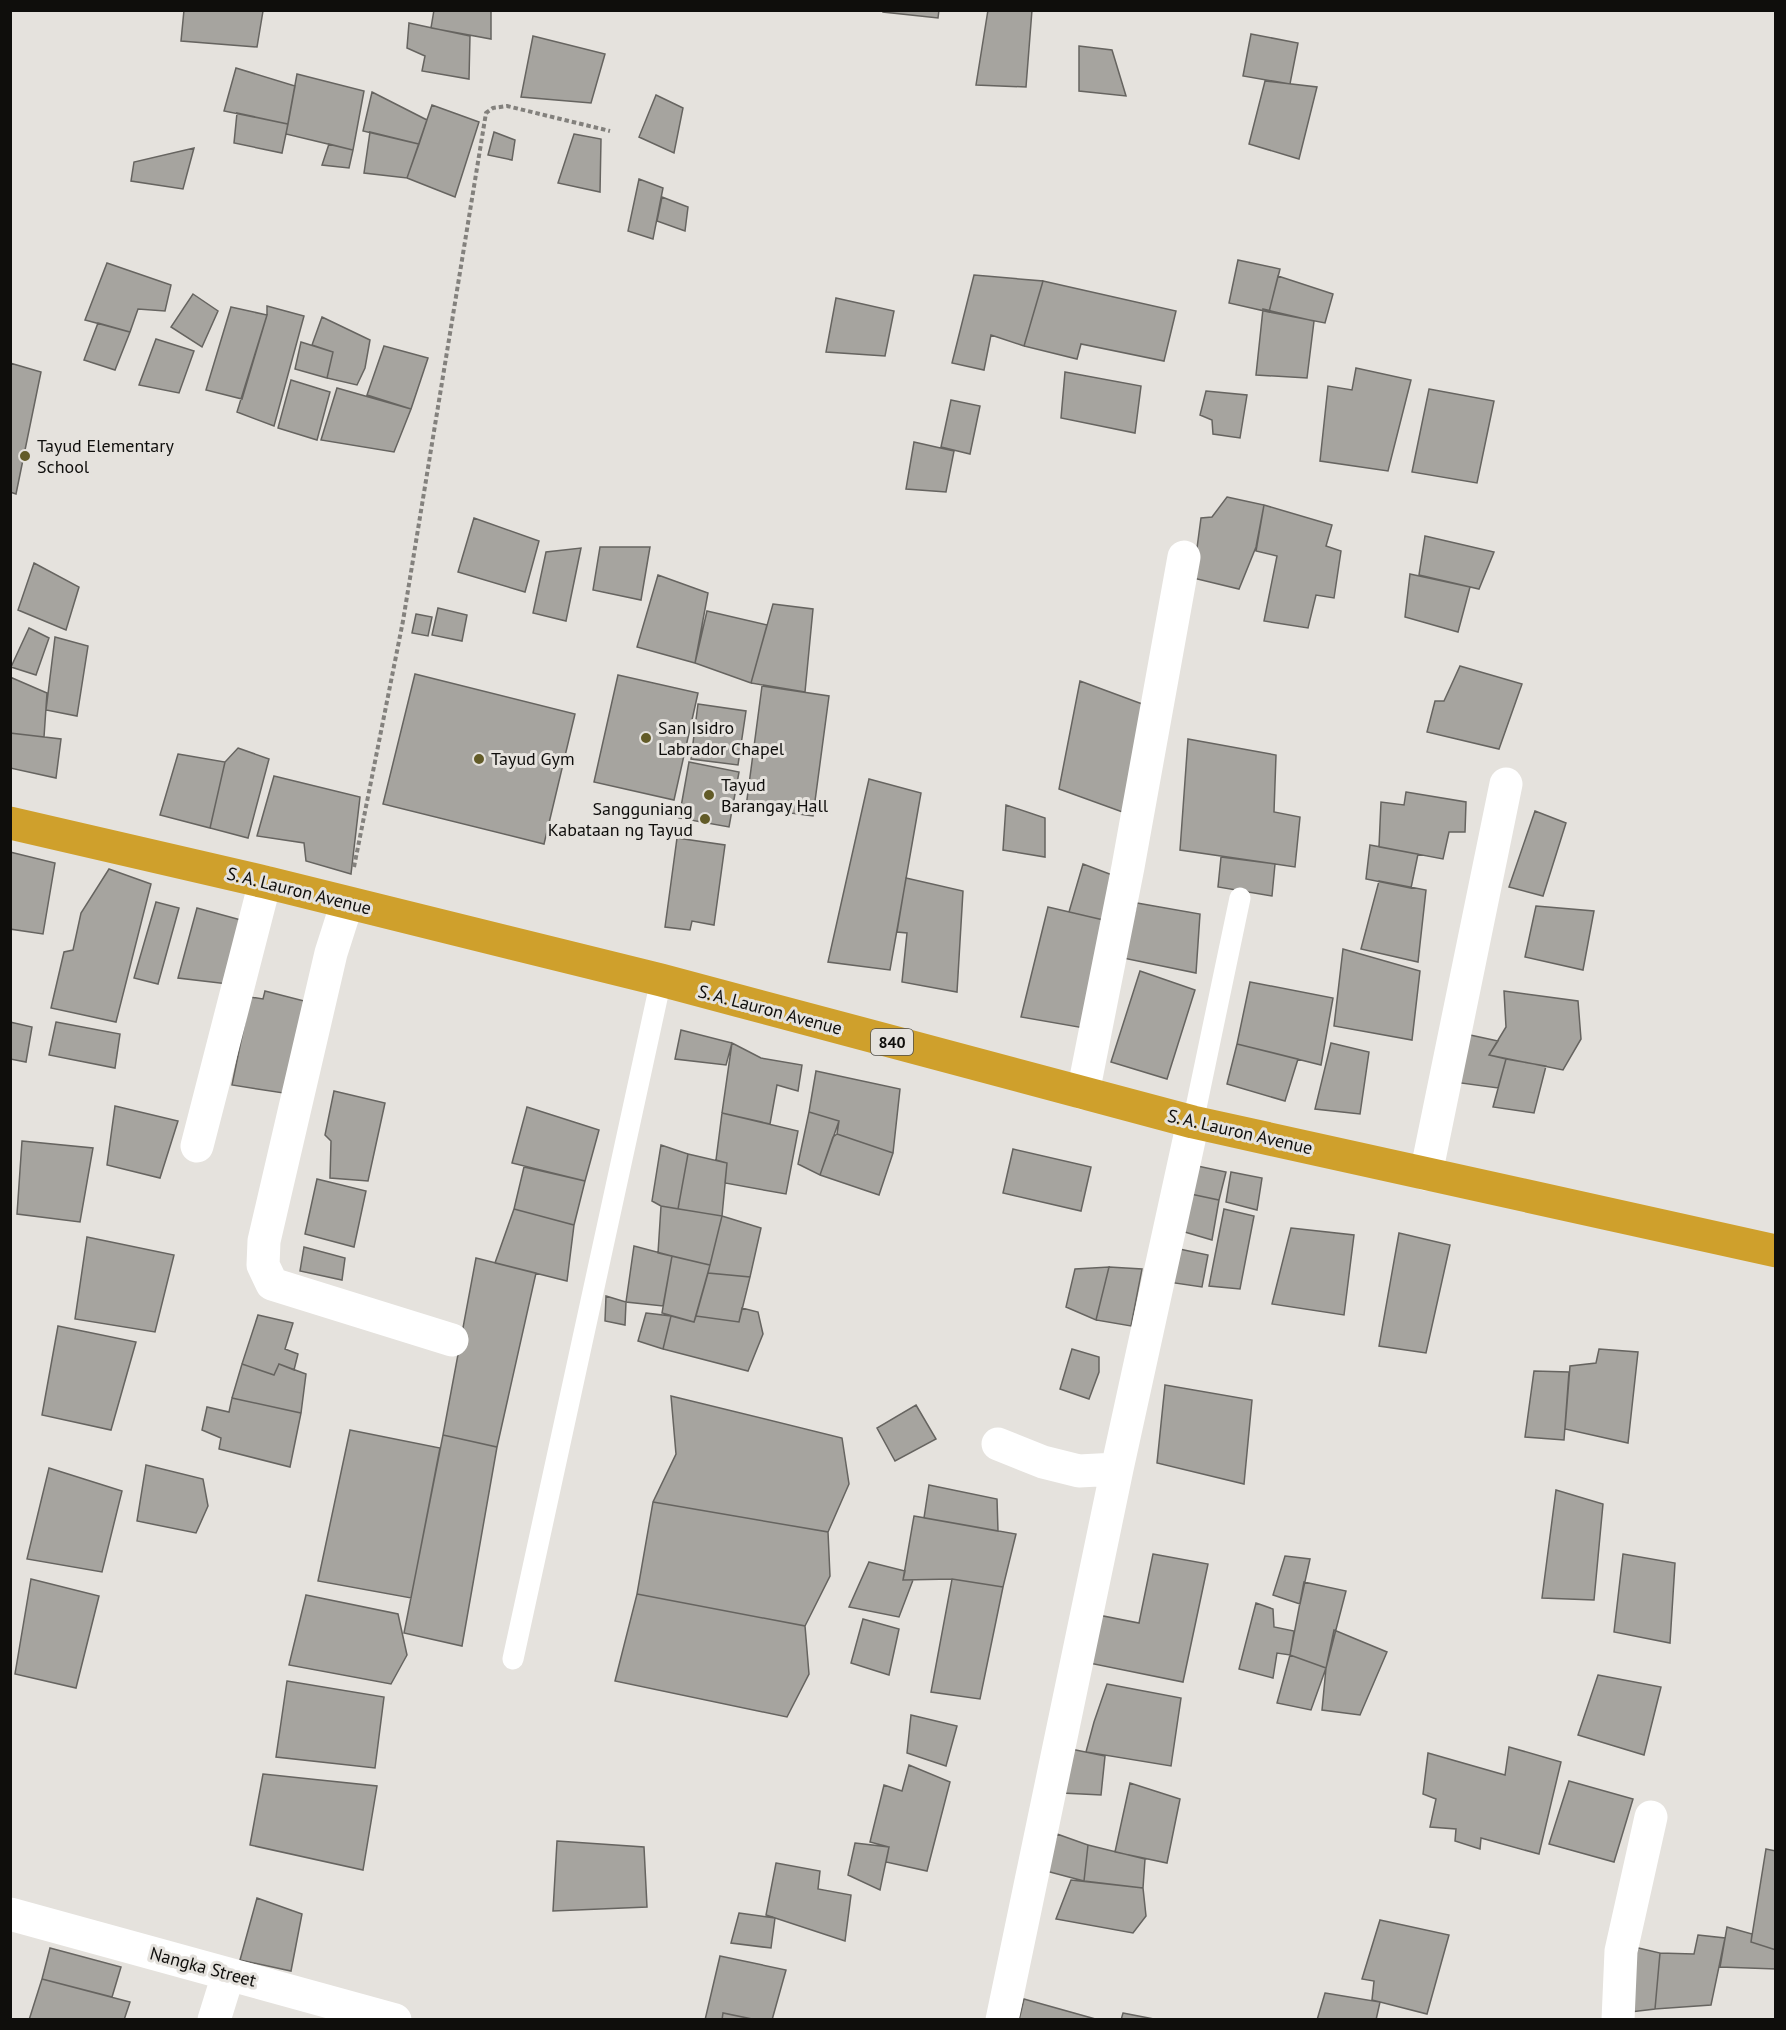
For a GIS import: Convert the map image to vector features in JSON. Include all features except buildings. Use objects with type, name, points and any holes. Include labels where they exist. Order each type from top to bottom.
[{"type":"highway","name":"S. A. Lauron Avenue","points":[[10,823],[265,882],[661,980],[1193,1122],[1776,1251]]},
{"type":"street","points":[[1083,1093],[1128,867],[1184,557]]},
{"type":"street","points":[[1426,1174],[1506,784]]},
{"type":"street","points":[[197,1146],[265,882]]},
{"type":"street","points":[[347,903],[325,976],[264,1241],[263,1265],[272,1284],[452,1340]]},
{"type":"street","points":[[1002,2019],[1117,1469],[1193,1122]]},
{"type":"street","points":[[998,1444],[1043,1462],[1079,1471],[1117,1469]]},
{"type":"street","points":[[1617,2019],[1621,1951],[1651,1817]]},
{"type":"street","name":"Nangka Street","points":[[10,1914],[395,2019]]},
{"type":"street","points":[[214,2019],[228,1975]]},
{"type":"lane","points":[[1193,1122],[1240,897]]},
{"type":"lane","points":[[513,1659],[661,980]]},
{"type":"path","points":[[347,903],[403,621],[486,113],[493,108],[507,106],[610,131]]},
{"type":"place","name":"Tayud Elementary School","points":[[25,456]]},
{"type":"place","name":"San Isidro Labrador Chapel","points":[[646,738]]},
{"type":"place","name":"Tayud Gym","points":[[479,759]]},
{"type":"place","name":"Tayud Barangay Hall","points":[[709,795]]},
{"type":"place","name":"Sangguniang Kabataan ng Tayud","points":[[705,819]]}]
